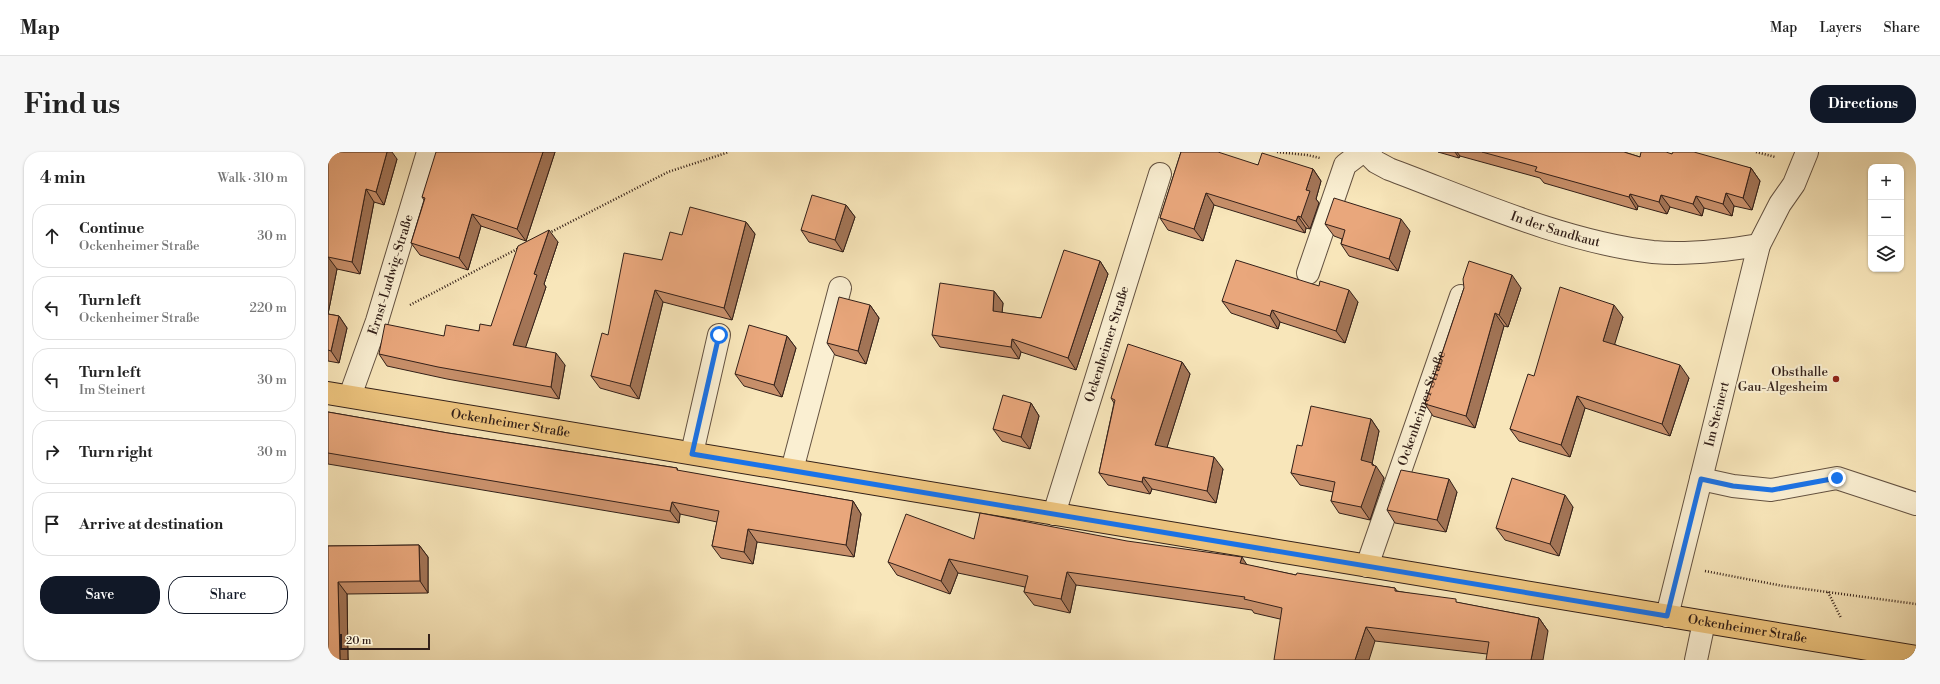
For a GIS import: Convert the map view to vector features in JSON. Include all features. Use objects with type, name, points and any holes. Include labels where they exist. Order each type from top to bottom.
[{"type":"main road","name":"Ockenheimer Straße","points":[[328,393],[1916,658]]},
{"type":"street","name":"Ernst-Ludwig-Straße","points":[[350,396],[377,321],[428,152]]},
{"type":"street","points":[[1308,273],[1345,165],[1362,152]]},
{"type":"street","name":"In der Sandkaut","points":[[1366,152],[1376,162],[1389,169],[1563,233],[1608,246],[1653,252],[1680,253],[1707,253],[1759,246]]},
{"type":"street","name":"Im Steinert","points":[[1667,616],[1759,246],[1780,204],[1794,184],[1807,152]]},
{"type":"street","name":"Ockenheimer Straße","points":[[1054,514],[1160,174]]},
{"type":"street","points":[[792,470],[840,288]]},
{"type":"street","name":"Ockenheimer Straße","points":[[1367,566],[1461,296]]},
{"type":"street","points":[[692,454],[719,335]]},
{"type":"street","points":[[1701,479],[1733,486],[1772,490],[1837,478],[1916,504]]},
{"type":"street","points":[[1696,660],[1704,622]]},
{"type":"path","points":[[547,234],[668,172],[729,152]]},
{"type":"path","points":[[1277,152],[1307,154],[1345,165]]},
{"type":"path","points":[[377,321],[526,245]]},
{"type":"path","points":[[1679,566],[1783,586],[1916,604]]},
{"type":"building","points":[[328,152],[387,152],[376,192],[366,189],[352,262],[328,257]]},
{"type":"building","points":[[436,152],[543,152],[517,229],[472,214],[459,258],[411,243],[425,198],[422,197]]},
{"type":"building","points":[[1181,152],[1218,152],[1258,165],[1262,153],[1313,169],[1306,190],[1310,191],[1301,217],[1298,216],[1296,221],[1206,193],[1194,229],[1160,218]]},
{"type":"building","points":[[1482,152],[1624,152],[1640,157],[1641,152],[1666,152],[1672,154],[1673,152],[1694,152],[1751,168],[1743,198],[1726,193],[1723,204],[1696,196],[1693,204],[1661,195],[1659,202],[1630,194],[1629,197],[1535,171],[1537,167]]},
{"type":"building","points":[[812,195],[846,205],[835,240],[801,230]]},
{"type":"building","points":[[1334,198],[1401,219],[1389,259],[1341,244],[1345,230],[1325,224]]},
{"type":"building","points":[[690,207],[746,222],[724,308],[655,290],[630,386],[591,376],[602,333],[608,335],[624,253],[662,260],[670,232],[682,235]]},
{"type":"building","points":[[549,230],[534,274],[537,275],[513,345],[556,353],[551,387],[438,367],[379,354],[385,324],[444,336],[446,325],[479,331],[480,324],[491,326],[518,246]]},
{"type":"building","points":[[1064,250],[1100,261],[1068,358],[1012,339],[1011,347],[932,335],[940,283],[994,291],[993,311],[1041,318]]},
{"type":"building","points":[[1236,260],[1319,286],[1320,281],[1349,290],[1336,331],[1272,310],[1270,316],[1222,301]]},
{"type":"building","points":[[1469,261],[1512,275],[1499,315],[1495,313],[1466,416],[1425,404],[1464,288],[1463,279]]},
{"type":"building","points":[[1560,287],[1614,305],[1603,341],[1680,365],[1662,424],[1577,396],[1561,445],[1510,429],[1528,374],[1534,376]]},
{"type":"building","points":[[839,297],[870,305],[858,351],[827,343]]},
{"type":"building","points":[[328,314],[339,316],[331,351],[328,350]]},
{"type":"building","points":[[749,325],[787,336],[774,385],[735,374]]},
{"type":"building","points":[[1128,344],[1182,362],[1155,445],[1214,457],[1207,491],[1143,477],[1142,482],[1099,473],[1115,400],[1111,398]]},
{"type":"building","points":[[1003,395],[1031,403],[1021,437],[993,429]]},
{"type":"building","points":[[1311,406],[1371,419],[1361,460],[1372,463],[1372,465],[1376,466],[1361,507],[1331,501],[1335,482],[1291,473],[1297,445],[1302,446]]},
{"type":"building","points":[[328,412],[448,433],[677,468],[677,470],[853,501],[846,545],[748,529],[744,552],[712,546],[719,511],[672,502],[670,511],[328,453]]},
{"type":"building","points":[[1401,470],[1449,479],[1437,520],[1387,510]]},
{"type":"building","points":[[1512,478],[1565,495],[1550,544],[1496,528]]},
{"type":"building","points":[[980,513],[1127,541],[1242,557],[1240,563],[1296,575],[1297,573],[1395,588],[1395,591],[1456,599],[1456,602],[1539,618],[1531,660],[1486,660],[1489,642],[1366,627],[1355,660],[1274,660],[1282,608],[1244,599],[1245,597],[1067,572],[1061,599],[1024,592],[1028,576],[949,559],[941,581],[888,562],[906,514],[974,539]]},
{"type":"building","points":[[419,545],[420,581],[338,582],[340,660],[328,660],[328,546]]},
{"type":"place","name":"Obsthalle Gau-Algesheim","points":[[1836,379]]},
{"type":"route","points":[[719,335],[692,454],[1667,616],[1701,479],[1733,486],[1772,490],[1837,478]]}]
